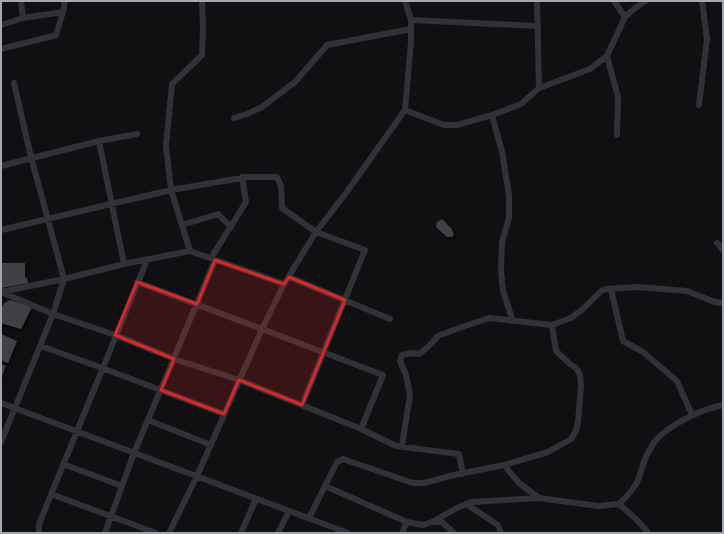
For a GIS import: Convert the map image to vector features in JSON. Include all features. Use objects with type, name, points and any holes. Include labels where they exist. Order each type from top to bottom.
[{"type":"street","points":[[21,1],[23,18]]},
{"type":"street","points":[[1,49],[56,35],[65,1]]},
{"type":"street","points":[[190,251],[171,190],[166,146],[172,84],[202,55],[202,1]]},
{"type":"street","points":[[170,533],[262,329],[284,284],[316,232],[346,193],[405,110],[411,42],[411,20],[406,1]]},
{"type":"street","points":[[536,1],[539,88]]},
{"type":"street","points":[[614,1],[625,17]]},
{"type":"street","points":[[405,110],[444,125],[457,125],[492,115],[521,104],[539,88],[590,69],[607,56],[625,17],[646,1]]},
{"type":"street","points":[[699,105],[707,39],[702,1]]},
{"type":"street","points":[[1,25],[23,18],[63,12]]},
{"type":"street","points":[[411,20],[538,26]]},
{"type":"street","points":[[234,118],[262,107],[295,82],[327,45],[411,29]]},
{"type":"street","points":[[607,56],[618,98],[617,135]]},
{"type":"street","points":[[1,442],[41,346],[64,279],[31,158],[14,83]]},
{"type":"street","points":[[492,115],[502,152],[509,196],[510,218],[502,242],[501,271],[503,290],[513,321]]},
{"type":"street","points":[[1,166],[99,141],[137,134]]},
{"type":"street","points":[[99,141],[124,264]]},
{"type":"street","points":[[1,230],[171,190],[242,177],[277,176],[281,186],[282,208],[316,232],[365,250],[302,405]]},
{"type":"street","points":[[105,533],[134,453],[197,304],[213,259],[246,202],[242,177]]},
{"type":"street","points":[[182,225],[218,214],[231,227]]},
{"type":"street","points":[[717,243],[723,250]]},
{"type":"street","points":[[284,284],[190,251],[124,264],[64,279],[1,292],[53,314],[115,335],[174,359],[239,380],[361,429],[396,446],[459,454],[463,474]]},
{"type":"street","points":[[38,533],[39,524],[146,260]]},
{"type":"street","points":[[289,277],[390,319]]},
{"type":"street","points":[[137,282],[383,375],[361,429]]},
{"type":"street","points":[[402,446],[410,395],[406,375],[400,362],[402,355],[411,353],[418,354],[429,346],[438,336],[489,318],[552,325],[571,318],[583,309],[601,291],[606,289],[638,287],[687,291],[712,301],[720,303],[723,302]]},
{"type":"street","points":[[611,289],[623,341],[643,352],[677,381],[692,415]]},
{"type":"street","points":[[309,518],[337,462],[343,459],[413,483],[424,483],[504,465],[548,452],[571,439],[576,431],[578,422],[581,386],[580,376],[576,368],[556,350],[552,325]]},
{"type":"street","points":[[41,346],[224,414]]},
{"type":"street","points":[[1,403],[348,533]]},
{"type":"street","points":[[325,486],[407,522],[423,525],[471,502],[539,498],[598,506],[619,504],[630,493],[638,480],[648,452],[655,441],[669,429],[692,415],[718,406],[723,406]]},
{"type":"street","points":[[148,420],[210,445]]},
{"type":"street","points":[[63,464],[122,486]]},
{"type":"street","points":[[504,465],[519,483],[539,498]]},
{"type":"street","points":[[51,494],[156,533]]},
{"type":"street","points":[[240,533],[256,499]]},
{"type":"street","points":[[466,504],[498,525],[501,533]]},
{"type":"street","points":[[619,504],[648,533]]},
{"type":"street","points":[[278,533],[289,511]]},
{"type":"street","points":[[402,533],[407,522]]},
{"type":"street","points":[[432,522],[442,522],[454,533]]},
{"type":"highlighted area","points":[[215,260],[284,284],[289,277],[345,300],[302,405],[239,380],[224,414],[161,390],[174,359],[115,335],[137,282],[197,304]]},
{"type":"building","points":[[442,219],[451,228],[454,234],[452,237],[447,237],[436,227],[437,222]]},
{"type":"building","points":[[1,263],[25,263],[25,277],[27,278],[28,283],[1,288]]},
{"type":"building","points":[[10,300],[32,307],[21,329],[1,323],[1,309],[4,303]]},
{"type":"building","points":[[1,334],[17,341],[8,363],[1,360]]},
{"type":"building","points":[[1,364],[6,366],[1,378]]}]
